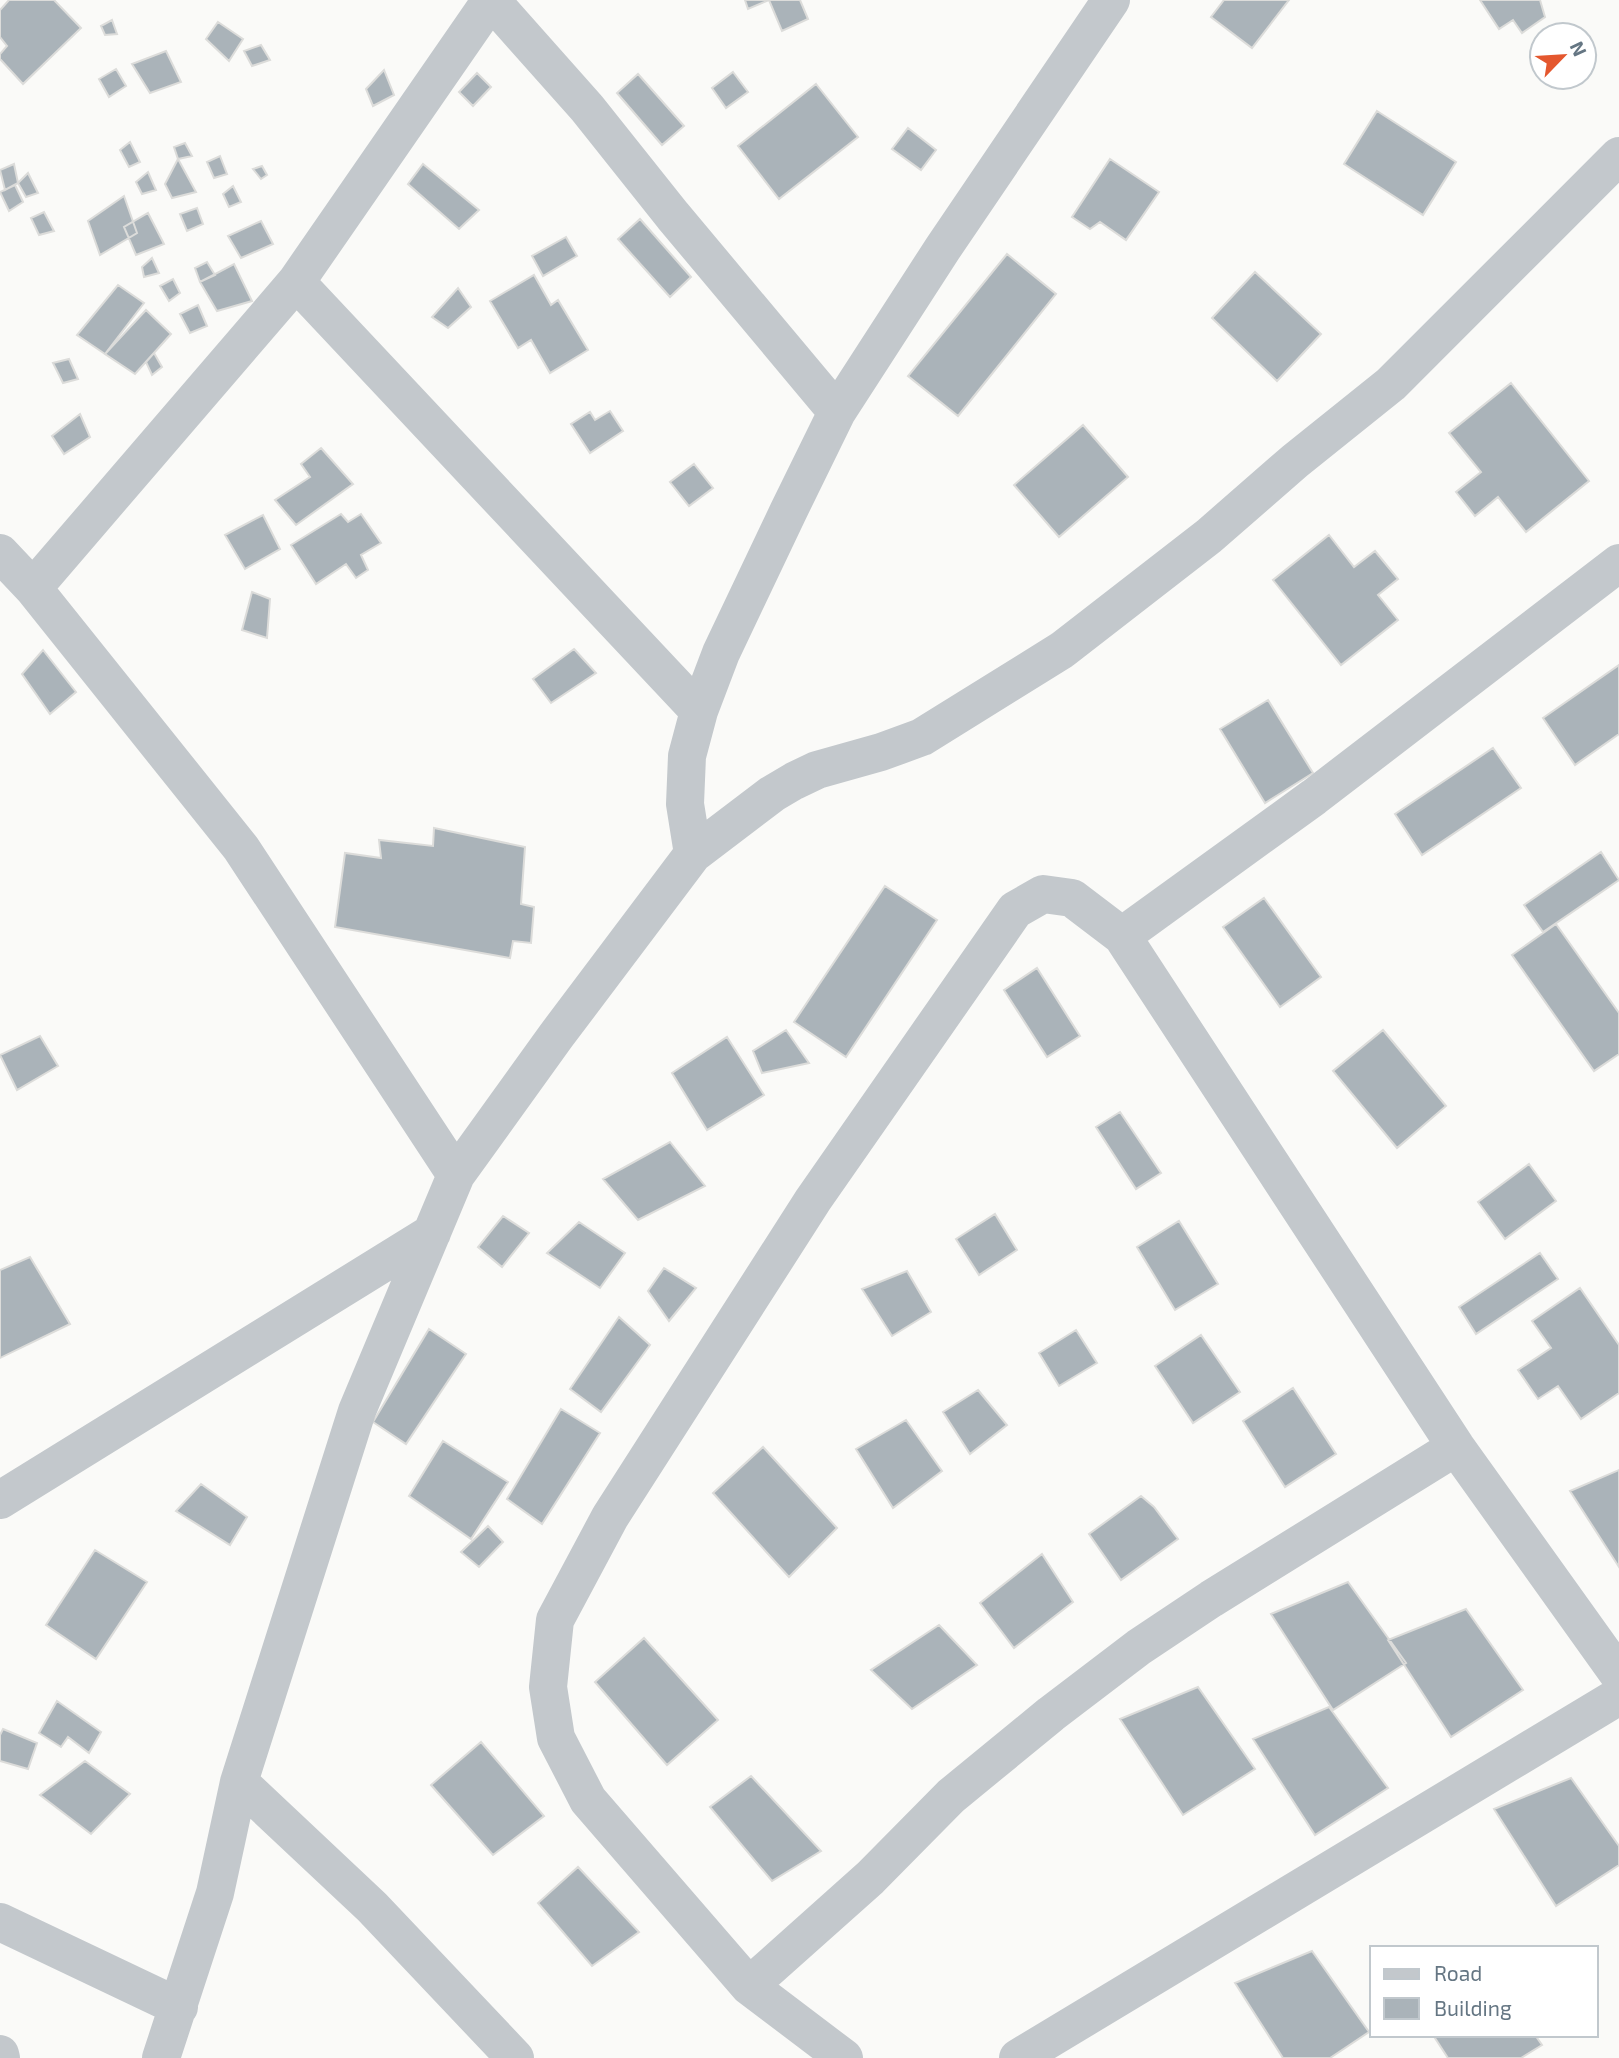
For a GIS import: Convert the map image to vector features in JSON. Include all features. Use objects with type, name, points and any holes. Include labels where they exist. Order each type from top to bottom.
[{"type":"street","points":[[456,1175],[241,848],[10,567],[296,282],[491,0],[587,108],[673,216],[837,412]]},
{"type":"street","points":[[693,854],[685,804],[687,756],[699,711],[721,653],[837,412],[950,237],[1111,0]]},
{"type":"street","points":[[161,2058],[215,1893],[239,1782],[357,1411],[456,1175],[556,1036],[693,854],[772,794],[794,781],[922,737],[1062,650],[1209,536],[1295,461],[1391,384],[1619,156]]},
{"type":"street","points":[[296,282],[699,711]]},
{"type":"street","points":[[1122,936],[1314,797],[1619,563]]},
{"type":"street","points":[[844,2058],[749,1986],[588,1800],[556,1738],[548,1686],[555,1620],[610,1517],[813,1200],[1015,910],[1043,894],[1072,898],[1122,936],[1456,1447],[1619,1675]]},
{"type":"street","points":[[0,1500],[432,1233]]},
{"type":"street","points":[[749,1986],[870,1878],[951,1797],[1051,1714],[1139,1647],[1210,1600],[1456,1447]]},
{"type":"street","points":[[1018,2058],[1619,1696]]},
{"type":"street","points":[[239,1782],[372,1907],[515,2058]]},
{"type":"street","points":[[0,1922],[179,2007]]},
{"type":"building","points":[[9,0],[54,0],[81,28],[23,84],[0,59],[0,54],[7,46],[0,37],[0,10]]},
{"type":"building","points":[[745,0],[769,0],[748,9]]},
{"type":"building","points":[[769,0],[800,0],[808,19],[782,31]]},
{"type":"building","points":[[1224,0],[1289,0],[1252,48],[1211,17]]},
{"type":"building","points":[[1480,0],[1540,0],[1545,17],[1539,21],[1528,21],[1528,29],[1522,33],[1513,20],[1499,29]]},
{"type":"building","points":[[112,20],[117,34],[105,35],[101,26]]},
{"type":"building","points":[[218,22],[243,39],[229,61],[206,39]]},
{"type":"building","points":[[261,45],[270,60],[252,66],[244,51]]},
{"type":"building","points":[[166,51],[181,82],[150,93],[132,64]]},
{"type":"building","points":[[116,69],[126,86],[109,97],[99,79]]},
{"type":"building","points":[[384,70],[394,95],[373,106],[366,89]]},
{"type":"building","points":[[733,72],[748,92],[726,108],[712,88]]},
{"type":"building","points":[[477,73],[491,87],[473,106],[459,92]]},
{"type":"building","points":[[638,74],[684,126],[662,145],[617,93]]},
{"type":"building","points":[[816,84],[858,137],[779,199],[738,146]]},
{"type":"building","points":[[1377,111],[1456,162],[1423,215],[1344,164]]},
{"type":"building","points":[[908,128],[936,150],[921,170],[892,149]]},
{"type":"building","points":[[130,142],[140,162],[129,167],[120,150]]},
{"type":"building","points":[[185,143],[192,156],[178,159],[174,147]]},
{"type":"building","points":[[220,156],[227,174],[214,178],[207,162]]},
{"type":"building","points":[[178,159],[196,192],[172,198],[165,184]]},
{"type":"building","points":[[1110,159],[1159,192],[1126,240],[1100,222],[1090,229],[1072,217]]},
{"type":"building","points":[[14,164],[18,183],[5,190],[0,170]]},
{"type":"building","points":[[423,164],[479,210],[459,229],[408,184]]},
{"type":"building","points":[[262,166],[267,175],[261,179],[253,169]]},
{"type":"building","points":[[148,172],[156,190],[142,194],[136,182]]},
{"type":"building","points":[[28,173],[38,193],[26,197],[18,183]]},
{"type":"building","points":[[15,185],[23,202],[9,211],[0,192]]},
{"type":"building","points":[[233,186],[241,202],[229,207],[223,194]]},
{"type":"building","points":[[124,196],[137,233],[100,255],[88,221]]},
{"type":"building","points":[[197,208],[203,224],[187,231],[180,214]]},
{"type":"building","points":[[44,212],[54,231],[39,235],[31,218]]},
{"type":"building","points":[[148,213],[164,244],[136,255],[124,227]]},
{"type":"building","points":[[640,219],[691,277],[670,297],[618,239]]},
{"type":"building","points":[[261,221],[273,244],[241,258],[228,236]]},
{"type":"building","points":[[566,237],[577,256],[543,276],[532,256]]},
{"type":"building","points":[[1007,254],[1056,294],[958,416],[908,376]]},
{"type":"building","points":[[152,258],[159,273],[144,277],[142,267]]},
{"type":"building","points":[[207,262],[215,275],[200,282],[195,268]]},
{"type":"building","points":[[234,264],[252,301],[217,311],[200,282]]},
{"type":"building","points":[[1255,272],[1321,334],[1277,381],[1212,318]]},
{"type":"building","points":[[534,275],[551,305],[558,300],[588,350],[550,373],[531,340],[518,348],[490,301]]},
{"type":"building","points":[[173,279],[180,293],[169,301],[160,286]]},
{"type":"building","points":[[118,285],[144,303],[105,354],[77,335]]},
{"type":"building","points":[[458,288],[471,307],[448,328],[432,317]]},
{"type":"building","points":[[198,305],[207,326],[190,333],[180,314]]},
{"type":"building","points":[[146,310],[171,334],[135,374],[105,354]]},
{"type":"building","points":[[154,353],[162,367],[152,375],[146,362]]},
{"type":"building","points":[[69,359],[78,379],[63,383],[53,363]]},
{"type":"building","points":[[1511,383],[1589,481],[1526,532],[1498,497],[1475,516],[1456,492],[1481,472],[1449,433]]},
{"type":"building","points":[[610,411],[623,431],[590,453],[571,424],[590,412],[595,420]]},
{"type":"building","points":[[80,414],[90,437],[64,454],[52,436]]},
{"type":"building","points":[[1083,425],[1128,477],[1059,537],[1014,485]]},
{"type":"building","points":[[321,448],[353,484],[296,525],[275,500],[310,477],[301,464]]},
{"type":"building","points":[[694,464],[713,488],[689,506],[670,482]]},
{"type":"building","points":[[341,514],[348,522],[361,514],[381,543],[361,555],[368,570],[356,578],[346,564],[316,584],[291,545]]},
{"type":"building","points":[[263,515],[280,549],[245,569],[225,535]]},
{"type":"building","points":[[1329,535],[1354,567],[1375,551],[1398,579],[1378,595],[1398,620],[1341,665],[1273,580]]},
{"type":"building","points":[[252,592],[270,599],[267,638],[242,630]]},
{"type":"building","points":[[574,649],[596,673],[551,703],[533,679]]},
{"type":"building","points":[[43,650],[76,692],[50,714],[22,674]]},
{"type":"building","points":[[1619,665],[1619,734],[1575,765],[1543,718]]},
{"type":"building","points":[[1268,700],[1313,773],[1265,803],[1220,729]]},
{"type":"building","points":[[1493,748],[1521,788],[1422,855],[1395,814]]},
{"type":"building","points":[[434,828],[525,847],[521,904],[534,907],[531,943],[513,941],[510,958],[335,927],[345,853],[381,858],[379,840],[433,846]]},
{"type":"building","points":[[1601,852],[1619,880],[1543,932],[1524,905]]},
{"type":"building","points":[[885,886],[937,920],[846,1057],[794,1022]]},
{"type":"building","points":[[1264,898],[1321,977],[1280,1007],[1223,927]]},
{"type":"building","points":[[1556,924],[1619,1013],[1619,1054],[1594,1071],[1512,955]]},
{"type":"building","points":[[1037,968],[1080,1036],[1047,1057],[1004,990]]},
{"type":"building","points":[[786,1030],[809,1063],[762,1073],[753,1051]]},
{"type":"building","points":[[1383,1030],[1446,1106],[1397,1148],[1333,1071]]},
{"type":"building","points":[[40,1036],[58,1066],[17,1090],[0,1055]]},
{"type":"building","points":[[727,1037],[764,1095],[707,1130],[672,1073]]},
{"type":"building","points":[[1120,1112],[1161,1173],[1136,1189],[1096,1127]]},
{"type":"building","points":[[670,1142],[705,1186],[638,1220],[603,1179]]},
{"type":"building","points":[[1529,1164],[1556,1201],[1505,1239],[1478,1202]]},
{"type":"building","points":[[995,1214],[1017,1250],[979,1275],[956,1239]]},
{"type":"building","points":[[503,1216],[529,1233],[502,1267],[478,1247]]},
{"type":"building","points":[[1179,1221],[1218,1284],[1175,1310],[1137,1247]]},
{"type":"building","points":[[579,1222],[625,1253],[600,1288],[547,1253]]},
{"type":"building","points":[[1540,1253],[1558,1279],[1476,1334],[1459,1307]]},
{"type":"building","points":[[30,1257],[70,1324],[0,1358],[0,1270]]},
{"type":"building","points":[[664,1268],[696,1288],[669,1321],[648,1291]]},
{"type":"building","points":[[907,1271],[931,1312],[892,1336],[862,1289]]},
{"type":"building","points":[[1580,1288],[1619,1345],[1619,1393],[1581,1419],[1558,1386],[1538,1399],[1518,1370],[1551,1348],[1532,1321]]},
{"type":"building","points":[[619,1317],[650,1345],[601,1412],[570,1389]]},
{"type":"building","points":[[429,1329],[466,1354],[406,1444],[373,1422]]},
{"type":"building","points":[[1076,1330],[1097,1363],[1059,1386],[1039,1353]]},
{"type":"building","points":[[1201,1335],[1240,1392],[1193,1423],[1155,1366]]},
{"type":"building","points":[[1293,1388],[1336,1454],[1285,1487],[1243,1421]]},
{"type":"building","points":[[978,1390],[1007,1425],[970,1454],[943,1412]]},
{"type":"building","points":[[561,1409],[600,1433],[542,1524],[507,1499]]},
{"type":"building","points":[[906,1420],[942,1471],[893,1508],[856,1449]]},
{"type":"building","points":[[443,1441],[508,1482],[471,1539],[409,1496]]},
{"type":"building","points":[[763,1447],[837,1528],[789,1577],[713,1493]]},
{"type":"building","points":[[1619,1470],[1619,1567],[1570,1491]]},
{"type":"building","points":[[201,1484],[247,1517],[230,1545],[176,1511]]},
{"type":"building","points":[[1141,1496],[1154,1507],[1178,1539],[1121,1580],[1089,1534]]},
{"type":"building","points":[[488,1526],[503,1542],[479,1567],[461,1552]]},
{"type":"building","points":[[95,1550],[147,1582],[96,1659],[46,1625]]},
{"type":"building","points":[[1042,1554],[1073,1602],[1014,1648],[980,1603]]},
{"type":"building","points":[[1348,1582],[1406,1663],[1333,1710],[1271,1614]]},
{"type":"building","points":[[1466,1609],[1523,1690],[1451,1737],[1388,1640]]},
{"type":"building","points":[[939,1625],[977,1665],[912,1709],[871,1670]]},
{"type":"building","points":[[644,1638],[718,1720],[667,1765],[595,1682]]},
{"type":"building","points":[[1198,1687],[1255,1769],[1183,1815],[1120,1719]]},
{"type":"building","points":[[57,1701],[101,1732],[89,1753],[68,1737],[61,1747],[39,1733]]},
{"type":"building","points":[[1329,1707],[1388,1788],[1315,1835],[1253,1739]]},
{"type":"building","points":[[3,1729],[37,1743],[28,1769],[0,1761],[0,1735]]},
{"type":"building","points":[[481,1742],[544,1816],[493,1855],[431,1785]]},
{"type":"building","points":[[85,1761],[130,1794],[91,1834],[40,1795]]},
{"type":"building","points":[[751,1776],[821,1851],[772,1881],[710,1807]]},
{"type":"building","points":[[1571,1778],[1619,1846],[1619,1865],[1556,1906],[1494,1809]]},
{"type":"building","points":[[578,1867],[639,1932],[592,1966],[538,1903]]},
{"type":"building","points":[[1312,1951],[1369,2032],[1330,2058],[1283,2058],[1235,1983]]},
{"type":"building","points":[[1434,2037],[1536,2037],[1542,2045],[1521,2058],[1448,2058]]}]
